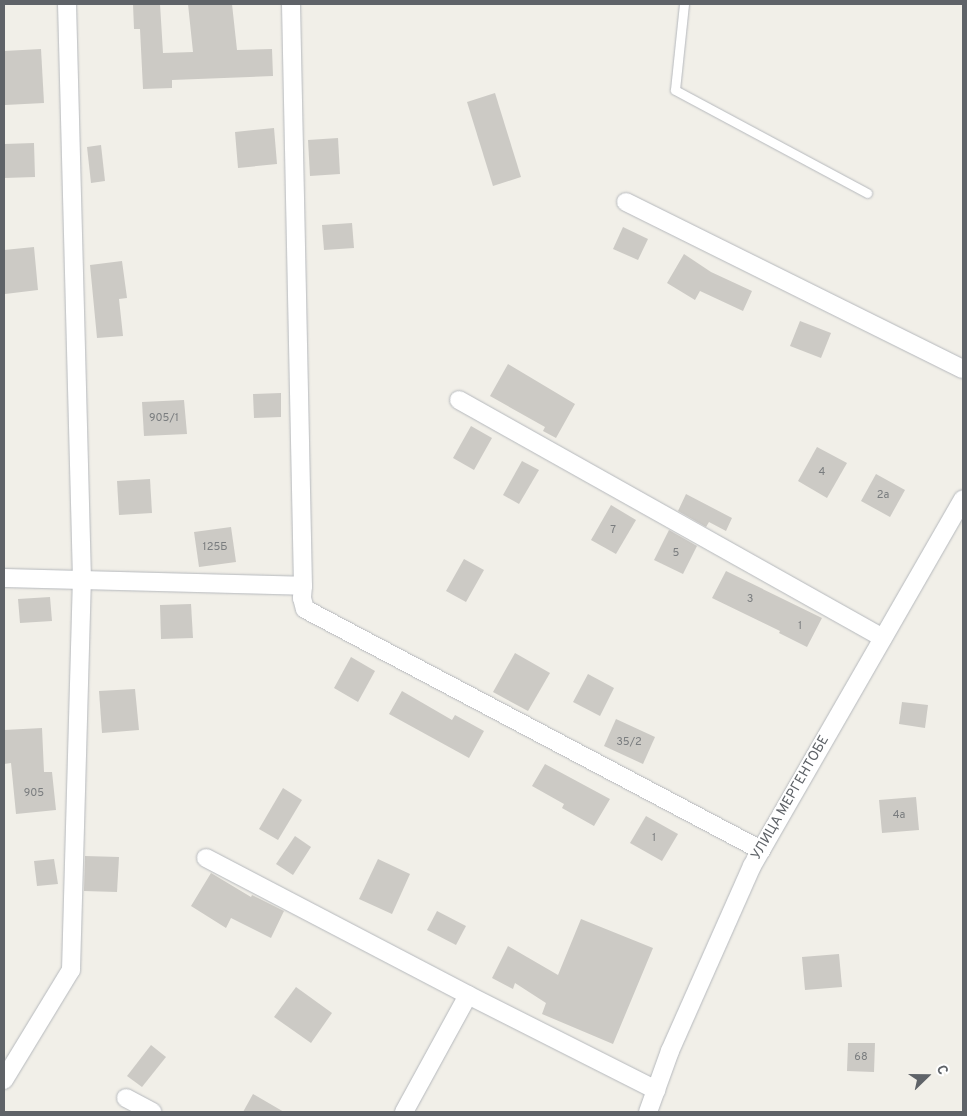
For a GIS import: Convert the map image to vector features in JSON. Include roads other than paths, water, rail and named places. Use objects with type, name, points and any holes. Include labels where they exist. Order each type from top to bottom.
[{"type":"street","points":[[4,1080],[71,970],[82,580],[68,4]]},
{"type":"street","points":[[291,4],[304,586],[302,598],[305,609],[761,850]]},
{"type":"street","points":[[626,202],[963,368]]},
{"type":"street","points":[[459,400],[883,638]]},
{"type":"street","name":"УЛИЦА МЕРГЕНТОБЕ","points":[[648,1112],[678,1033],[752,866],[963,499]]},
{"type":"street","points":[[4,578],[304,586]]},
{"type":"street","points":[[206,858],[468,995],[656,1090]]},
{"type":"street","points":[[404,1112],[468,995]]},
{"type":"street","points":[[126,1098],[152,1112]]},
{"type":"lane","points":[[684,4],[674,90],[867,193]]}]
